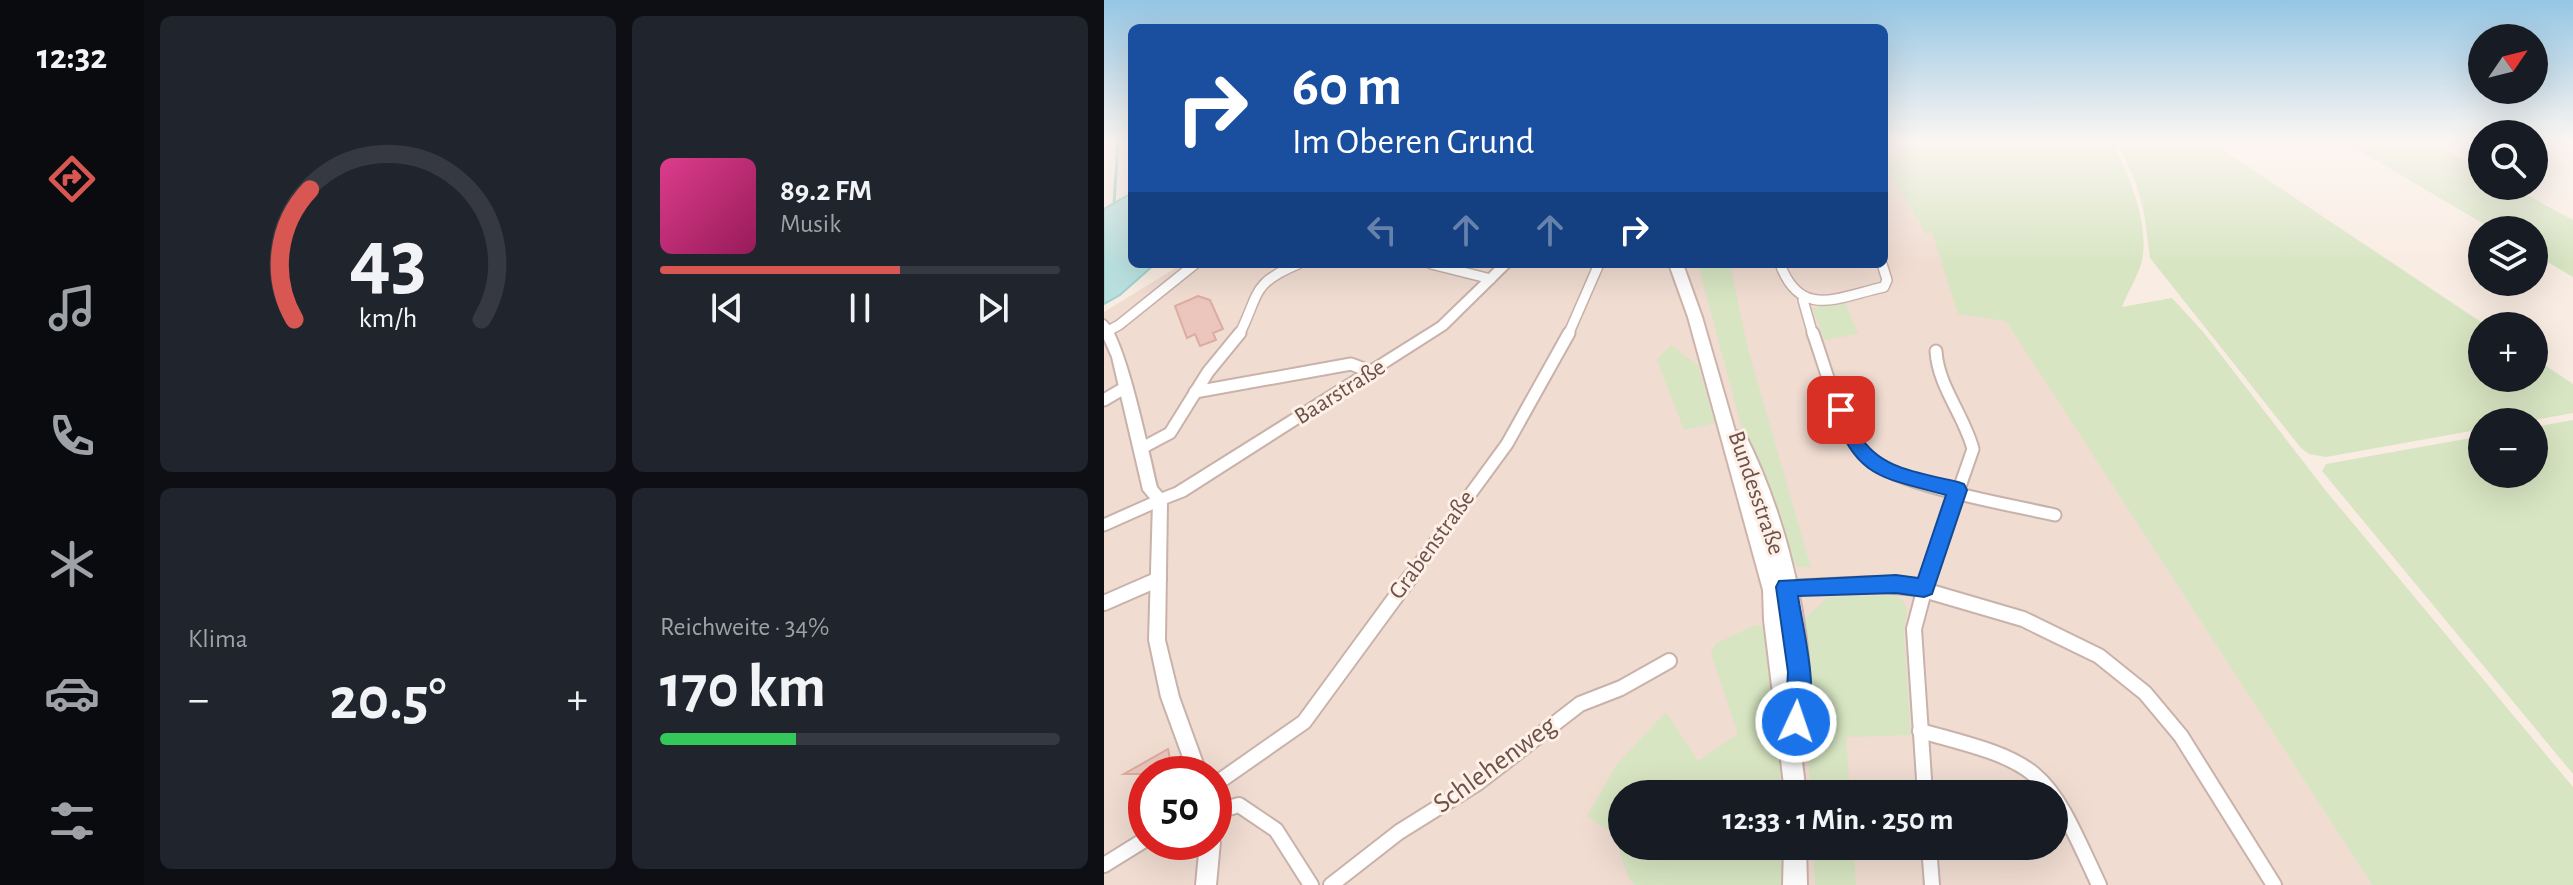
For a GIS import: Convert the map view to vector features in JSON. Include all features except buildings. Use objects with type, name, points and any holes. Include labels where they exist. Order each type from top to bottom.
[{"type":"main road","name":"Bundesstraße","points":[[1677,268],[1716,387],[1748,456],[1779,589],[1773,620],[1794,780]]},
{"type":"main road","name":"Bundesstraße","points":[[1684,268],[1695,317]]},
{"type":"main road","points":[[1795,860],[1795,885]]},
{"type":"street","points":[[1189,268],[1106,328],[1126,387],[1150,490],[1160,500],[1157,640],[1170,697],[1191,756]]},
{"type":"street","points":[[1140,449],[1170,433],[1195,392],[1240,333],[1258,288],[1286,268]]},
{"type":"street","points":[[1447,268],[1491,279]]},
{"type":"street","name":"Baarstraße","points":[[1160,500],[1180,492],[1442,326],[1502,268]]},
{"type":"street","name":"Grabenstraße","points":[[1232,772],[1304,722],[1507,444],[1571,329],[1597,268]]},
{"type":"street","points":[[1781,268],[1787,284],[1803,300],[1820,302],[1884,287],[1887,280],[1883,268]]},
{"type":"street","points":[[1803,300],[1851,436],[1864,456],[1884,471],[2055,515]]},
{"type":"street","points":[[1924,780],[1914,629],[1924,588],[1973,449],[1968,431],[1937,368],[1936,351]]},
{"type":"street","points":[[1195,392],[1351,364],[1372,372]]},
{"type":"street","points":[[1104,399],[1126,387]]},
{"type":"street","points":[[1104,525],[1160,500]]},
{"type":"street","points":[[1104,603],[1159,579]]},
{"type":"street","points":[[1779,589],[1896,584],[1924,588],[2042,624],[2087,646],[2126,676],[2177,731],[2274,885]]},
{"type":"street","name":"Schlehenweg","points":[[1331,885],[1399,832],[1479,782],[1580,704],[1621,688],[1669,661]]},
{"type":"street","points":[[1920,731],[2008,756],[2033,769],[2052,789],[2099,885]]},
{"type":"street","points":[[1232,807],[1239,805],[1276,830],[1311,885]]},
{"type":"street","points":[[1104,865],[1128,850]]},
{"type":"street","points":[[1206,885],[1208,860]]},
{"type":"street","points":[[1930,860],[1932,885]]},
{"type":"shaded area","points":[[1888,183],[1948,183],[2006,320],[2372,885],[1104,885],[1104,312],[1176,268],[1888,268]]},
{"type":"green space","points":[[1896,183],[2130,183],[2144,241],[2140,268],[2122,307],[2172,298],[2204,333],[2326,491],[2573,787],[2573,885],[2372,885],[2006,321],[1958,314],[1932,232],[1926,234]]},
{"type":"green space","points":[[2136,183],[2273,183],[2468,313],[2468,392],[2548,392],[2548,367],[2573,384],[2573,413],[2548,418],[2548,408],[2468,408],[2468,432],[2326,457],[2309,454],[2301,448],[2150,258],[2144,212]]},
{"type":"green space","points":[[2415,183],[2468,183],[2468,200],[2537,200],[2573,220],[2573,277],[2548,262],[2548,216],[2470,216]]},
{"type":"green space","points":[[1699,268],[1731,268],[1748,349],[1811,568],[1795,566],[1763,475],[1740,422]]},
{"type":"green space","points":[[1845,302],[1858,334],[1825,340],[1812,308]]},
{"type":"green space","points":[[1671,345],[1698,366],[1715,423],[1684,430],[1657,360]]},
{"type":"green space","points":[[2573,420],[2573,774],[2322,471],[2326,464],[2468,439],[2468,488],[2548,488],[2548,424]]},
{"type":"green space","points":[[1895,595],[1907,609],[1904,634],[1911,735],[1846,737],[1849,780],[1809,780],[1803,620],[1828,597]]},
{"type":"green space","points":[[1755,625],[1768,627],[1781,780],[1608,780],[1608,830],[1587,816],[1617,764],[1666,712],[1698,761],[1738,734],[1711,654],[1715,644]]},
{"type":"green space","points":[[1623,860],[1783,860],[1782,885],[1635,885],[1629,879]]},
{"type":"green space","points":[[1814,860],[1854,860],[1856,885],[1815,885]]},
{"type":"water","points":[[1128,195],[1128,268],[1150,268],[1120,295],[1104,304],[1104,209]]},
{"type":"waterway","points":[[1114,204],[1115,183]]},
{"type":"route","points":[[1796,722],[1797,644],[1786,587],[1896,584],[1924,588],[1958,490],[1884,471],[1864,456],[1851,436],[1841,410]]}]
